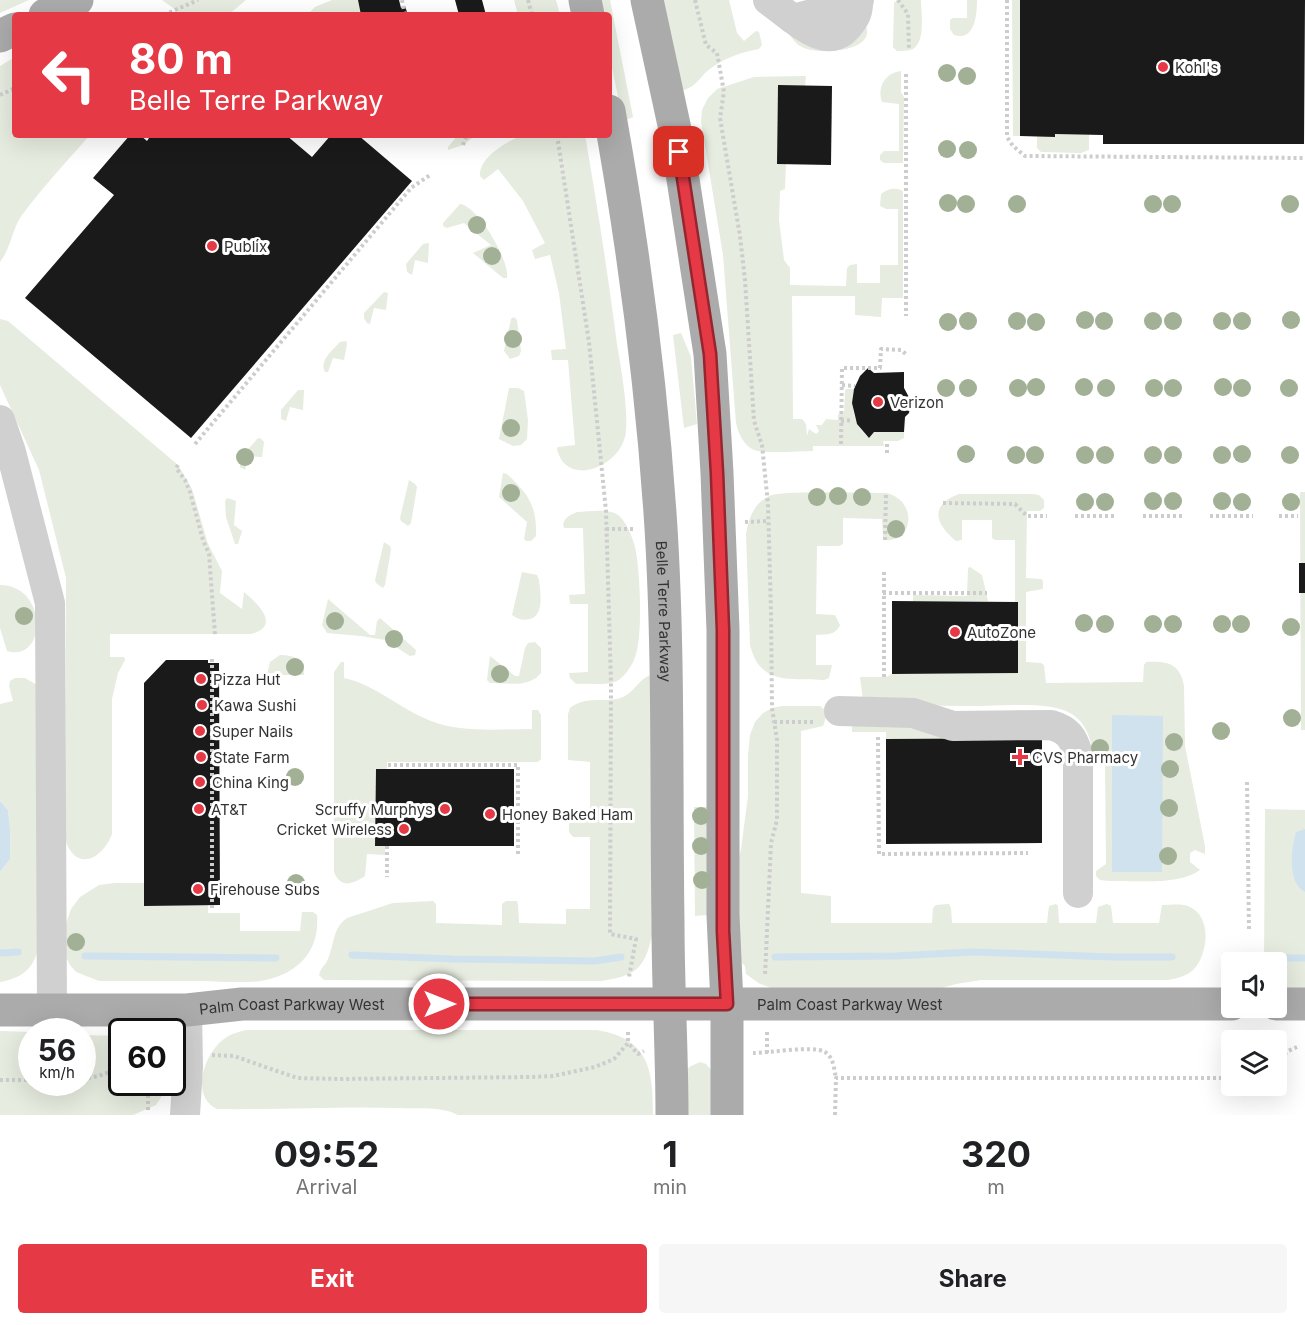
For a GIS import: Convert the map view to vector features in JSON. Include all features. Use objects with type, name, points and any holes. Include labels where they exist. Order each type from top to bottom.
[{"type":"main road","points":[[51,12],[77,0]]},
{"type":"main road","points":[[647,0],[676,134],[710,354],[723,630],[723,915],[727,1004],[727,1115]]},
{"type":"main road","name":"Belle Terre Parkway","points":[[612,129],[639,291],[650,386],[661,527],[665,628],[672,1115]]},
{"type":"main road","name":"Palm Coast Parkway West","points":[[0,1011],[187,1010],[254,1004],[1221,1004]]},
{"type":"main road","points":[[1287,1004],[1305,1004]]},
{"type":"street","points":[[768,0],[806,29],[818,35],[827,36],[838,35],[848,28],[858,13],[859,1]]},
{"type":"street","points":[[0,420],[11,452],[50,603],[52,1010]]},
{"type":"street","points":[[832,717],[913,713],[953,726],[1051,725],[1070,733],[1078,754],[1078,893]]},
{"type":"street","points":[[184,1115],[188,1067],[187,1010]]},
{"type":"path","points":[[171,12],[198,0]]},
{"type":"path","points":[[695,0],[706,45],[717,53],[724,92],[720,118],[740,236],[754,421],[762,445],[769,521],[772,708],[777,740],[777,820],[771,843],[766,980]]},
{"type":"path","points":[[898,0],[908,14],[909,50]]},
{"type":"path","points":[[1007,0],[1007,137],[1024,156],[1305,158]]},
{"type":"path","points":[[906,74],[906,316]]},
{"type":"path","points":[[463,145],[466,138]]},
{"type":"path","points":[[557,138],[589,342],[606,511],[611,683],[610,934],[636,939],[629,974]]},
{"type":"path","points":[[195,444],[411,188],[430,175]]},
{"type":"path","points":[[841,444],[842,368],[880,368],[881,349],[901,350],[907,355]]},
{"type":"path","points":[[842,385],[855,386]]},
{"type":"path","points":[[841,421],[853,420]]},
{"type":"path","points":[[887,444],[887,453]]},
{"type":"path","points":[[178,465],[176,468],[190,492],[209,554],[215,634]]},
{"type":"path","points":[[885,540],[886,493]]},
{"type":"path","points":[[944,503],[1015,504],[1027,516],[1047,516]]},
{"type":"path","points":[[1075,516],[1117,516]]},
{"type":"path","points":[[1143,516],[1185,516]]},
{"type":"path","points":[[1210,516],[1253,516]]},
{"type":"path","points":[[1279,516],[1298,516]]},
{"type":"path","points":[[748,522],[769,521]]},
{"type":"path","points":[[606,529],[628,529]]},
{"type":"path","points":[[884,572],[884,677]]},
{"type":"path","points":[[884,593],[987,593]]},
{"type":"path","points":[[212,659],[212,910]]},
{"type":"path","points":[[774,722],[832,717]]},
{"type":"path","points":[[878,735],[879,854],[1028,853]]},
{"type":"path","points":[[388,765],[518,765],[518,857]]},
{"type":"path","points":[[1247,782],[1249,931]]},
{"type":"path","points":[[387,846],[387,877]]},
{"type":"path","points":[[211,1055],[234,1056],[297,1078],[340,1079],[553,1076],[595,1067],[614,1059],[628,1041],[638,1054],[641,1051]]},
{"type":"path","points":[[1287,1052],[1297,1047]]},
{"type":"path","points":[[770,1053],[793,1050],[824,1052],[831,1058],[836,1078],[835,1115]]},
{"type":"path","points":[[836,1078],[1221,1078]]},
{"type":"path","points":[[0,1080],[18,1080]]},
{"type":"path","points":[[148,1096],[148,1110]]},
{"type":"shaded area","points":[[0,0],[29,0],[0,13]]},
{"type":"shaded area","points":[[162,0],[246,0],[232,12],[179,12]]},
{"type":"shaded area","points":[[332,0],[358,0],[360,12],[310,12],[315,7]]},
{"type":"shaded area","points":[[514,0],[556,0],[559,12],[517,12]]},
{"type":"shaded area","points":[[598,0],[610,0],[633,117],[623,121],[612,68],[612,12],[600,12]]},
{"type":"shaded area","points":[[661,0],[729,0],[737,33],[744,41],[756,31],[759,32],[762,45],[759,49],[735,55],[719,63],[691,87],[680,91]]},
{"type":"shaded area","points":[[897,0],[921,0],[920,40],[911,50],[897,51],[893,47],[894,3]]},
{"type":"shaded area","points":[[967,0],[977,0],[971,31],[961,36],[954,35],[950,29],[950,20],[967,18]]},
{"type":"shaded area","points":[[1012,0],[1020,0],[1020,136],[1013,136]]},
{"type":"shaded area","points":[[866,26],[867,35],[862,42],[854,47],[831,51],[809,50],[802,47],[786,30]]},
{"type":"shaded area","points":[[12,59],[12,138],[87,138],[22,215],[0,262],[0,66]]},
{"type":"shaded area","points":[[901,71],[901,92],[904,97],[903,163],[884,163],[880,160],[880,155],[884,151],[899,151],[899,104],[882,102],[881,91],[887,78]]},
{"type":"shaded area","points":[[806,76],[805,86],[778,86],[777,164],[786,164],[785,189],[780,191],[779,220],[784,260],[790,268],[790,285],[846,286],[847,268],[857,264],[857,283],[880,283],[880,265],[898,265],[898,209],[886,209],[880,206],[881,194],[897,189],[903,191],[903,298],[882,298],[881,317],[855,315],[855,296],[792,296],[793,419],[802,419],[806,424],[807,436],[809,429],[816,434],[819,431],[816,425],[822,425],[826,419],[838,420],[838,414],[844,414],[845,391],[854,389],[854,416],[859,427],[869,438],[874,432],[904,432],[904,438],[898,441],[883,441],[884,446],[813,446],[813,451],[759,451],[750,448],[744,442],[736,423],[723,255],[701,121],[702,110],[708,98],[717,89],[754,77]]},
{"type":"shaded area","points":[[1055,134],[1089,134],[1089,150],[1081,153],[1041,152],[1037,148],[1037,136],[1055,137]]},
{"type":"shaded area","points":[[456,138],[472,138],[463,145],[448,150]]},
{"type":"shaded area","points":[[517,138],[585,138],[622,376],[626,421],[623,444],[615,455],[594,468],[582,470],[571,468],[562,461],[557,449],[575,445],[568,360],[552,360],[551,350],[566,349],[559,293],[550,255],[535,259],[532,250],[545,243],[523,201],[498,169],[484,180],[480,176],[484,163],[502,146]]},
{"type":"shaded area","points":[[460,204],[475,214],[491,235],[507,270],[507,278],[503,278],[473,253],[491,245],[464,223],[447,228],[443,226],[443,223]]},
{"type":"shaded area","points":[[429,243],[428,263],[415,260],[412,275],[407,272],[406,264],[423,244]]},
{"type":"shaded area","points":[[384,292],[388,293],[386,310],[374,308],[370,324],[367,323],[364,313]]},
{"type":"shaded area","points":[[514,317],[517,320],[521,351],[519,356],[510,359],[504,351],[511,319]]},
{"type":"shaded area","points":[[0,319],[8,321],[178,465],[192,489],[208,544],[222,571],[220,593],[242,609],[244,592],[260,608],[266,620],[265,626],[251,634],[110,634],[110,657],[124,657],[125,660],[118,673],[112,699],[112,834],[102,851],[88,859],[75,856],[69,849],[65,838],[66,578],[39,470],[0,385]]},
{"type":"shaded area","points":[[681,333],[691,357],[697,424],[684,428],[673,335]]},
{"type":"shaded area","points":[[346,341],[344,360],[333,358],[328,372],[325,372],[325,359],[340,342]]},
{"type":"shaded area","points":[[509,388],[524,391],[528,420],[527,439],[521,445],[513,446],[499,439]]},
{"type":"shaded area","points":[[298,390],[304,390],[303,410],[290,407],[286,421],[281,419],[281,410]]},
{"type":"shaded area","points":[[260,438],[264,442],[262,457],[249,456],[245,470],[240,467],[240,459]]},
{"type":"shaded area","points":[[503,473],[521,488],[533,508],[536,536],[531,541],[524,539],[527,522],[499,497]]},
{"type":"shaded area","points":[[409,480],[417,487],[411,523],[408,526],[400,518]]},
{"type":"shaded area","points":[[1300,492],[1305,492],[1305,730],[1301,730]]},
{"type":"shaded area","points":[[886,493],[896,497],[907,512],[908,520],[902,535],[895,539],[885,540],[882,519],[843,518],[843,544],[817,546],[816,614],[835,615],[840,625],[833,633],[816,635],[816,665],[832,665],[829,678],[824,680],[789,679],[769,674],[755,658],[750,645],[746,534],[756,507],[764,499],[776,494]]},
{"type":"shaded area","points":[[959,494],[1033,494],[1039,495],[1044,500],[1044,508],[1040,511],[1027,511],[1026,578],[1041,579],[1043,589],[1026,592],[1026,662],[1044,665],[1046,683],[1143,682],[1146,662],[1166,663],[1179,672],[1184,686],[1185,746],[1205,846],[1205,854],[1195,850],[1190,853],[1190,862],[1200,870],[1181,878],[1156,881],[1109,881],[1100,880],[1096,876],[1096,871],[1106,864],[1105,762],[1095,760],[1085,728],[1070,713],[1034,705],[940,706],[863,701],[860,677],[886,677],[892,674],[1018,673],[1015,540],[992,538],[992,520],[962,520],[962,540],[956,541],[943,528],[938,515],[939,509],[949,498]]},
{"type":"shaded area","points":[[227,498],[236,501],[234,525],[242,531],[238,544],[235,544],[226,517],[225,501]]},
{"type":"shaded area","points":[[603,511],[618,515],[627,526],[635,547],[640,604],[637,651],[627,672],[613,683],[576,684],[570,678],[569,673],[588,672],[588,604],[570,604],[569,595],[585,594],[583,528],[564,528],[563,525],[567,518],[577,512]]},
{"type":"shaded area","points":[[384,542],[391,549],[383,588],[375,580]]},
{"type":"shaded area","points":[[968,568],[982,575],[988,601],[913,601],[913,595],[967,596]]},
{"type":"shaded area","points":[[522,572],[537,575],[541,596],[538,613],[535,617],[525,620],[512,615]]},
{"type":"shaded area","points":[[0,585],[16,588],[27,597],[34,609],[35,635],[30,646],[20,652],[7,651],[0,628]]},
{"type":"shaded area","points":[[328,599],[370,635],[375,635],[377,621],[380,618],[416,650],[415,655],[410,656],[385,640],[327,633],[322,625]]},
{"type":"shaded area","points":[[535,642],[541,648],[541,673],[536,678],[518,684],[490,683],[487,680],[490,656],[515,676],[519,676],[525,648],[528,643]]},
{"type":"shaded area","points":[[280,655],[298,659],[303,666],[304,675],[267,675],[270,662]]},
{"type":"shaded area","points":[[341,662],[344,662],[344,678],[367,686],[420,716],[443,725],[481,730],[532,729],[532,710],[538,710],[541,715],[541,759],[538,762],[387,762],[387,770],[376,770],[375,845],[385,846],[385,855],[367,854],[365,876],[352,883],[344,883],[334,872],[334,672]]},
{"type":"shaded area","points":[[651,675],[652,935],[646,956],[637,969],[622,976],[601,981],[324,980],[319,975],[329,957],[338,927],[342,922],[347,918],[393,903],[433,901],[436,904],[436,923],[502,925],[502,904],[506,901],[517,901],[519,923],[566,924],[566,909],[590,909],[590,837],[573,837],[569,832],[569,823],[573,820],[590,820],[590,762],[568,760],[568,714],[570,708],[581,702],[623,697]]},
{"type":"shaded area","points":[[15,678],[25,678],[37,685],[39,946],[31,966],[26,971],[15,978],[0,982],[0,872],[10,859],[10,828],[8,810],[0,801],[0,704],[13,701],[9,686],[10,681]]},
{"type":"shaded area","points":[[782,706],[820,706],[825,710],[826,717],[823,726],[801,731],[801,893],[831,896],[831,923],[932,923],[933,908],[936,905],[949,904],[952,923],[1047,923],[1049,906],[1056,904],[1059,923],[1096,923],[1098,907],[1107,904],[1111,906],[1113,923],[1159,923],[1162,905],[1180,905],[1190,907],[1197,912],[1205,927],[1205,945],[1199,962],[1188,973],[1168,980],[981,980],[927,992],[778,990],[760,984],[746,974],[745,966],[738,959],[736,870],[748,796],[750,735],[755,722],[763,713]]},
{"type":"shaded area","points":[[910,720],[955,739],[886,739],[886,732],[852,732],[852,724]]},
{"type":"shaded area","points":[[694,807],[709,807],[708,915],[695,916]]},
{"type":"shaded area","points":[[1265,809],[1305,810],[1305,991],[1287,991],[1287,952],[1264,952]]},
{"type":"shaded area","points":[[144,883],[208,905],[208,913],[240,913],[240,931],[300,931],[302,912],[313,912],[317,915],[315,939],[305,958],[297,966],[278,977],[266,980],[242,982],[99,981],[76,972],[70,965],[66,957],[66,924],[71,909],[80,897],[99,885]]},
{"type":"shaded area","points":[[246,1030],[597,1030],[614,1034],[638,1049],[649,1070],[653,1115],[458,1115],[437,1109],[376,1108],[217,1109],[204,1095],[202,1085],[206,1064],[224,1039],[231,1034]]},
{"type":"shaded area","points":[[0,1031],[18,1032],[18,1096],[96,1096],[96,1035],[108,1036],[108,1096],[162,1096],[156,1105],[133,1115],[0,1115]]},
{"type":"shaded area","points":[[700,1062],[706,1064],[713,1072],[713,1115],[686,1115],[686,1073],[689,1067]]},
{"type":"water","points":[[1112,715],[1163,716],[1162,872],[1112,872]]},
{"type":"water","points":[[0,801],[8,810],[10,859],[0,872]]},
{"type":"water","points":[[1305,829],[1305,892],[1295,881],[1292,865],[1296,832]]},
{"type":"building","points":[[358,0],[399,0],[401,8],[405,6],[407,12],[360,12]]},
{"type":"building","points":[[455,0],[482,0],[485,12],[458,12]]},
{"type":"building","name":"Kohl's","points":[[1020,0],[1305,0],[1304,144],[1103,144],[1103,135],[1020,136]]},
{"type":"building","points":[[778,85],[832,86],[831,165],[777,164]]},
{"type":"building","name":"Publix","points":[[127,138],[144,138],[147,141],[149,138],[290,138],[312,157],[328,138],[362,138],[412,181],[191,438],[25,298],[114,195],[93,178]]},
{"type":"building","name":"Verizon","points":[[868,368],[874,373],[904,372],[904,388],[911,401],[909,413],[905,417],[904,432],[874,432],[869,438],[857,424],[852,403],[854,389],[860,376]]},
{"type":"building","points":[[1299,563],[1305,563],[1305,593],[1299,593]]},
{"type":"building","name":"AutoZone","points":[[892,601],[1018,602],[1018,673],[892,674]]},
{"type":"building","points":[[166,660],[208,660],[208,663],[219,663],[220,905],[144,906],[144,683]]},
{"type":"building","name":"CVS Pharmacy","points":[[1042,738],[1042,843],[886,844],[886,739]]},
{"type":"building","points":[[376,769],[514,769],[514,846],[375,846]]},
{"type":"waterway","points":[[0,953],[18,952]]},
{"type":"waterway","points":[[775,957],[896,956],[973,952],[1172,957]]},
{"type":"waterway","points":[[352,955],[595,961],[621,957]]},
{"type":"waterway","points":[[85,956],[276,958]]},
{"type":"waterway","points":[[1287,958],[1305,958]]},
{"type":"place","name":"Kohl's","points":[[1163,67]]},
{"type":"place","name":"Publix","points":[[212,246]]},
{"type":"place","name":"Verizon","points":[[878,402]]},
{"type":"place","name":"AutoZone","points":[[955,632]]},
{"type":"place","name":"Pizza Hut","points":[[201,679]]},
{"type":"place","name":"Kawa Sushi","points":[[202,705]]},
{"type":"place","name":"Super Nails","points":[[200,731]]},
{"type":"place","name":"State Farm","points":[[201,757]]},
{"type":"place","name":"CVS Pharmacy","points":[[1020,757]]},
{"type":"place","name":"China King","points":[[200,782]]},
{"type":"place","name":"AT&T","points":[[199,809]]},
{"type":"place","name":"Scruffy Murphys","points":[[445,809]]},
{"type":"place","name":"Honey Baked Ham","points":[[490,814]]},
{"type":"place","name":"Cricket Wireless","points":[[404,829]]},
{"type":"place","name":"Firehouse Subs","points":[[198,889]]},
{"type":"route","points":[[439,1004],[727,1004],[723,931],[723,630],[717,473],[710,354],[679,152]]}]
